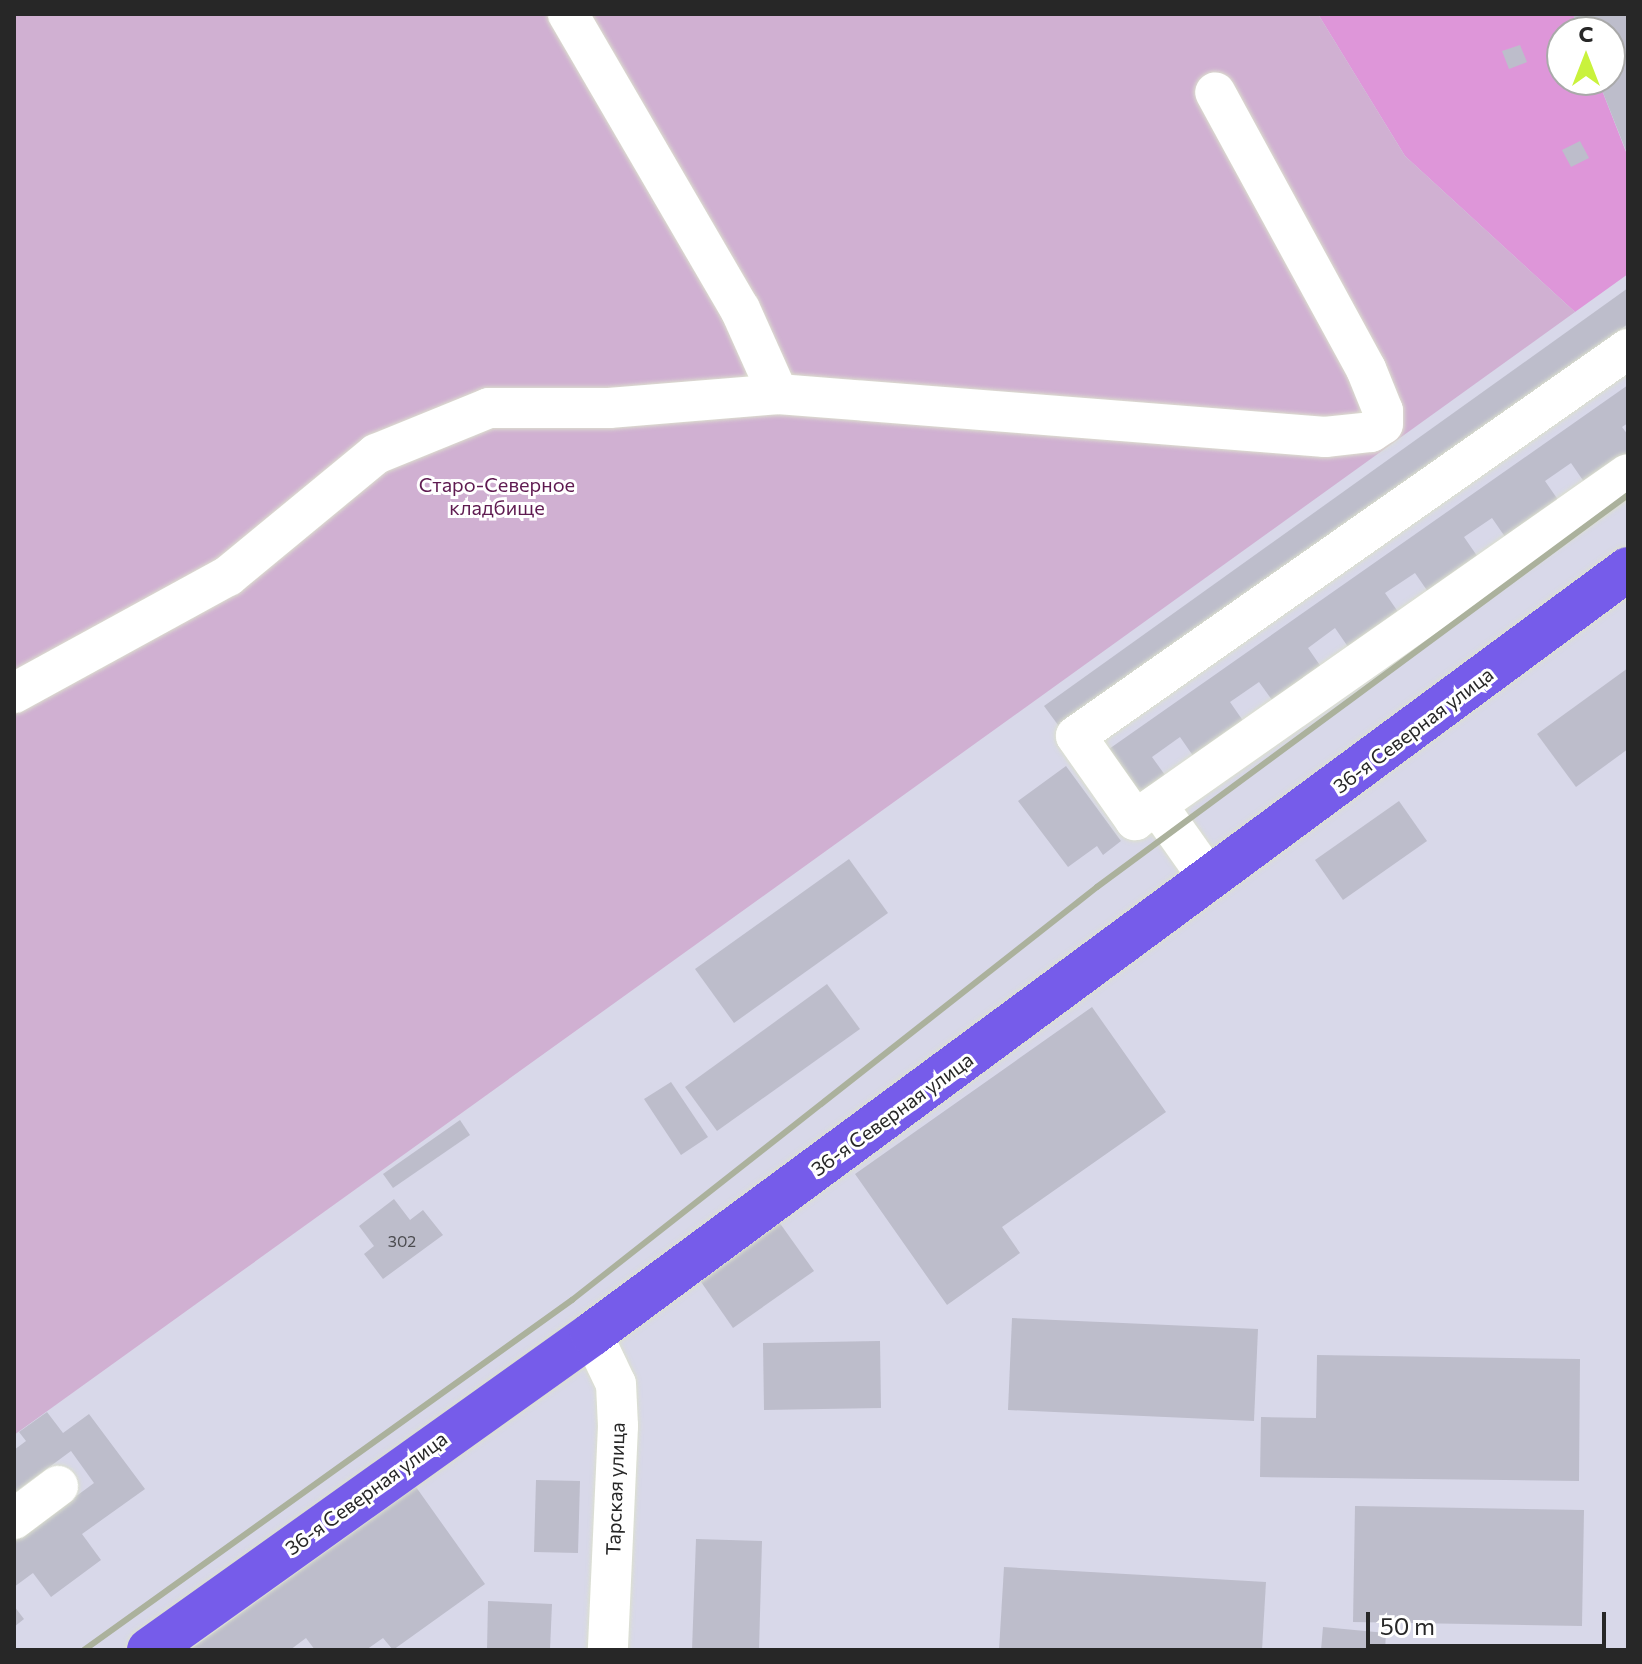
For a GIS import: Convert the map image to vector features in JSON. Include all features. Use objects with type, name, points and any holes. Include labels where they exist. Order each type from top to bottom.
[{"type":"main road","name":"36-я Северная улица","points":[[149,1650],[592,1334],[1628,569]]},
{"type":"street","points":[[568,14],[740,309],[778,394]]},
{"type":"street","points":[[14,693],[228,576],[376,454],[489,408],[609,408],[778,394],[1325,437],[1371,432],[1383,424],[1366,369],[1215,92]]},
{"type":"street","points":[[1628,349],[1076,736],[1135,820],[1628,474]]},
{"type":"street","points":[[1157,805],[1210,880]]},
{"type":"street","name":"Тарская улица","points":[[592,1334],[616,1384],[618,1426],[608,1650]]},
{"type":"street","points":[[14,1519],[58,1486]]},
{"type":"shaded area","points":[[1318,14],[1573,14],[1546,16],[1546,96],[1604,96],[1628,157],[1628,274],[1575,312],[1405,156]]},
{"type":"green space","name":"Старо-Северное кладбище","points":[[14,14],[1318,14],[1405,156],[1575,312],[14,1435]]},
{"type":"building","points":[[1628,14],[1628,156],[1604,96],[1626,96],[1626,16],[1574,16]]},
{"type":"building","points":[[1520,45],[1527,62],[1509,69],[1502,51]]},
{"type":"building","points":[[1580,141],[1589,158],[1571,167],[1562,150]]},
{"type":"building","points":[[1628,288],[1628,324],[1061,729],[1044,706]]},
{"type":"building","points":[[1628,385],[1628,423],[1622,427],[1628,435],[1628,462],[1589,489],[1571,463],[1545,481],[1563,507],[1510,544],[1492,518],[1464,537],[1482,563],[1433,599],[1415,573],[1385,593],[1403,619],[1353,654],[1335,628],[1308,648],[1326,674],[1277,707],[1259,682],[1230,702],[1248,728],[1198,763],[1180,737],[1152,757],[1170,782],[1145,800],[1109,749]]},
{"type":"building","points":[[1628,668],[1628,749],[1576,787],[1537,734]]},
{"type":"building","points":[[1066,766],[1121,841],[1103,855],[1097,846],[1068,867],[1018,801]]},
{"type":"building","points":[[1399,801],[1427,841],[1343,900],[1315,860]]},
{"type":"building","points":[[849,859],[888,913],[734,1023],[695,969]]},
{"type":"building","points":[[827,984],[860,1029],[717,1131],[685,1087]]},
{"type":"building","points":[[1092,1007],[1166,1112],[1002,1227],[1020,1253],[947,1305],[855,1174]]},
{"type":"building","points":[[671,1082],[708,1137],[681,1155],[644,1099]]},
{"type":"building","points":[[460,1120],[470,1135],[393,1188],[383,1174]]},
{"type":"building","points":[[394,1199],[410,1220],[423,1210],[443,1235],[383,1279],[364,1254],[374,1246],[359,1226]]},
{"type":"building","points":[[779,1222],[814,1271],[733,1328],[699,1279]]},
{"type":"building","points":[[1012,1318],[1258,1329],[1254,1421],[1008,1410]]},
{"type":"building","points":[[880,1341],[881,1408],[764,1410],[763,1343]]},
{"type":"building","points":[[1317,1355],[1580,1359],[1579,1481],[1260,1477],[1261,1417],[1316,1418]]},
{"type":"building","points":[[47,1412],[63,1433],[89,1414],[145,1489],[82,1534],[101,1560],[51,1597],[33,1573],[14,1587],[14,1542],[94,1483],[71,1451],[14,1493],[14,1450],[26,1441],[19,1432]]},
{"type":"building","points":[[536,1480],[580,1481],[578,1553],[534,1552]]},
{"type":"building","points":[[416,1487],[485,1584],[393,1650],[383,1638],[366,1650],[315,1650],[306,1638],[290,1650],[189,1650]]},
{"type":"building","points":[[1355,1506],[1584,1510],[1582,1626],[1353,1622]]},
{"type":"building","points":[[696,1539],[762,1541],[759,1650],[692,1650]]},
{"type":"building","points":[[1004,1567],[1266,1582],[1262,1650],[999,1650]]},
{"type":"building","points":[[488,1601],[552,1604],[550,1650],[487,1650]]},
{"type":"building","points":[[14,1606],[24,1619],[14,1627]]},
{"type":"building","points":[[1323,1627],[1386,1633],[1385,1650],[1321,1650]]},
{"type":"railway","points":[[84,1650],[572,1300],[1097,887],[1628,495]]}]
